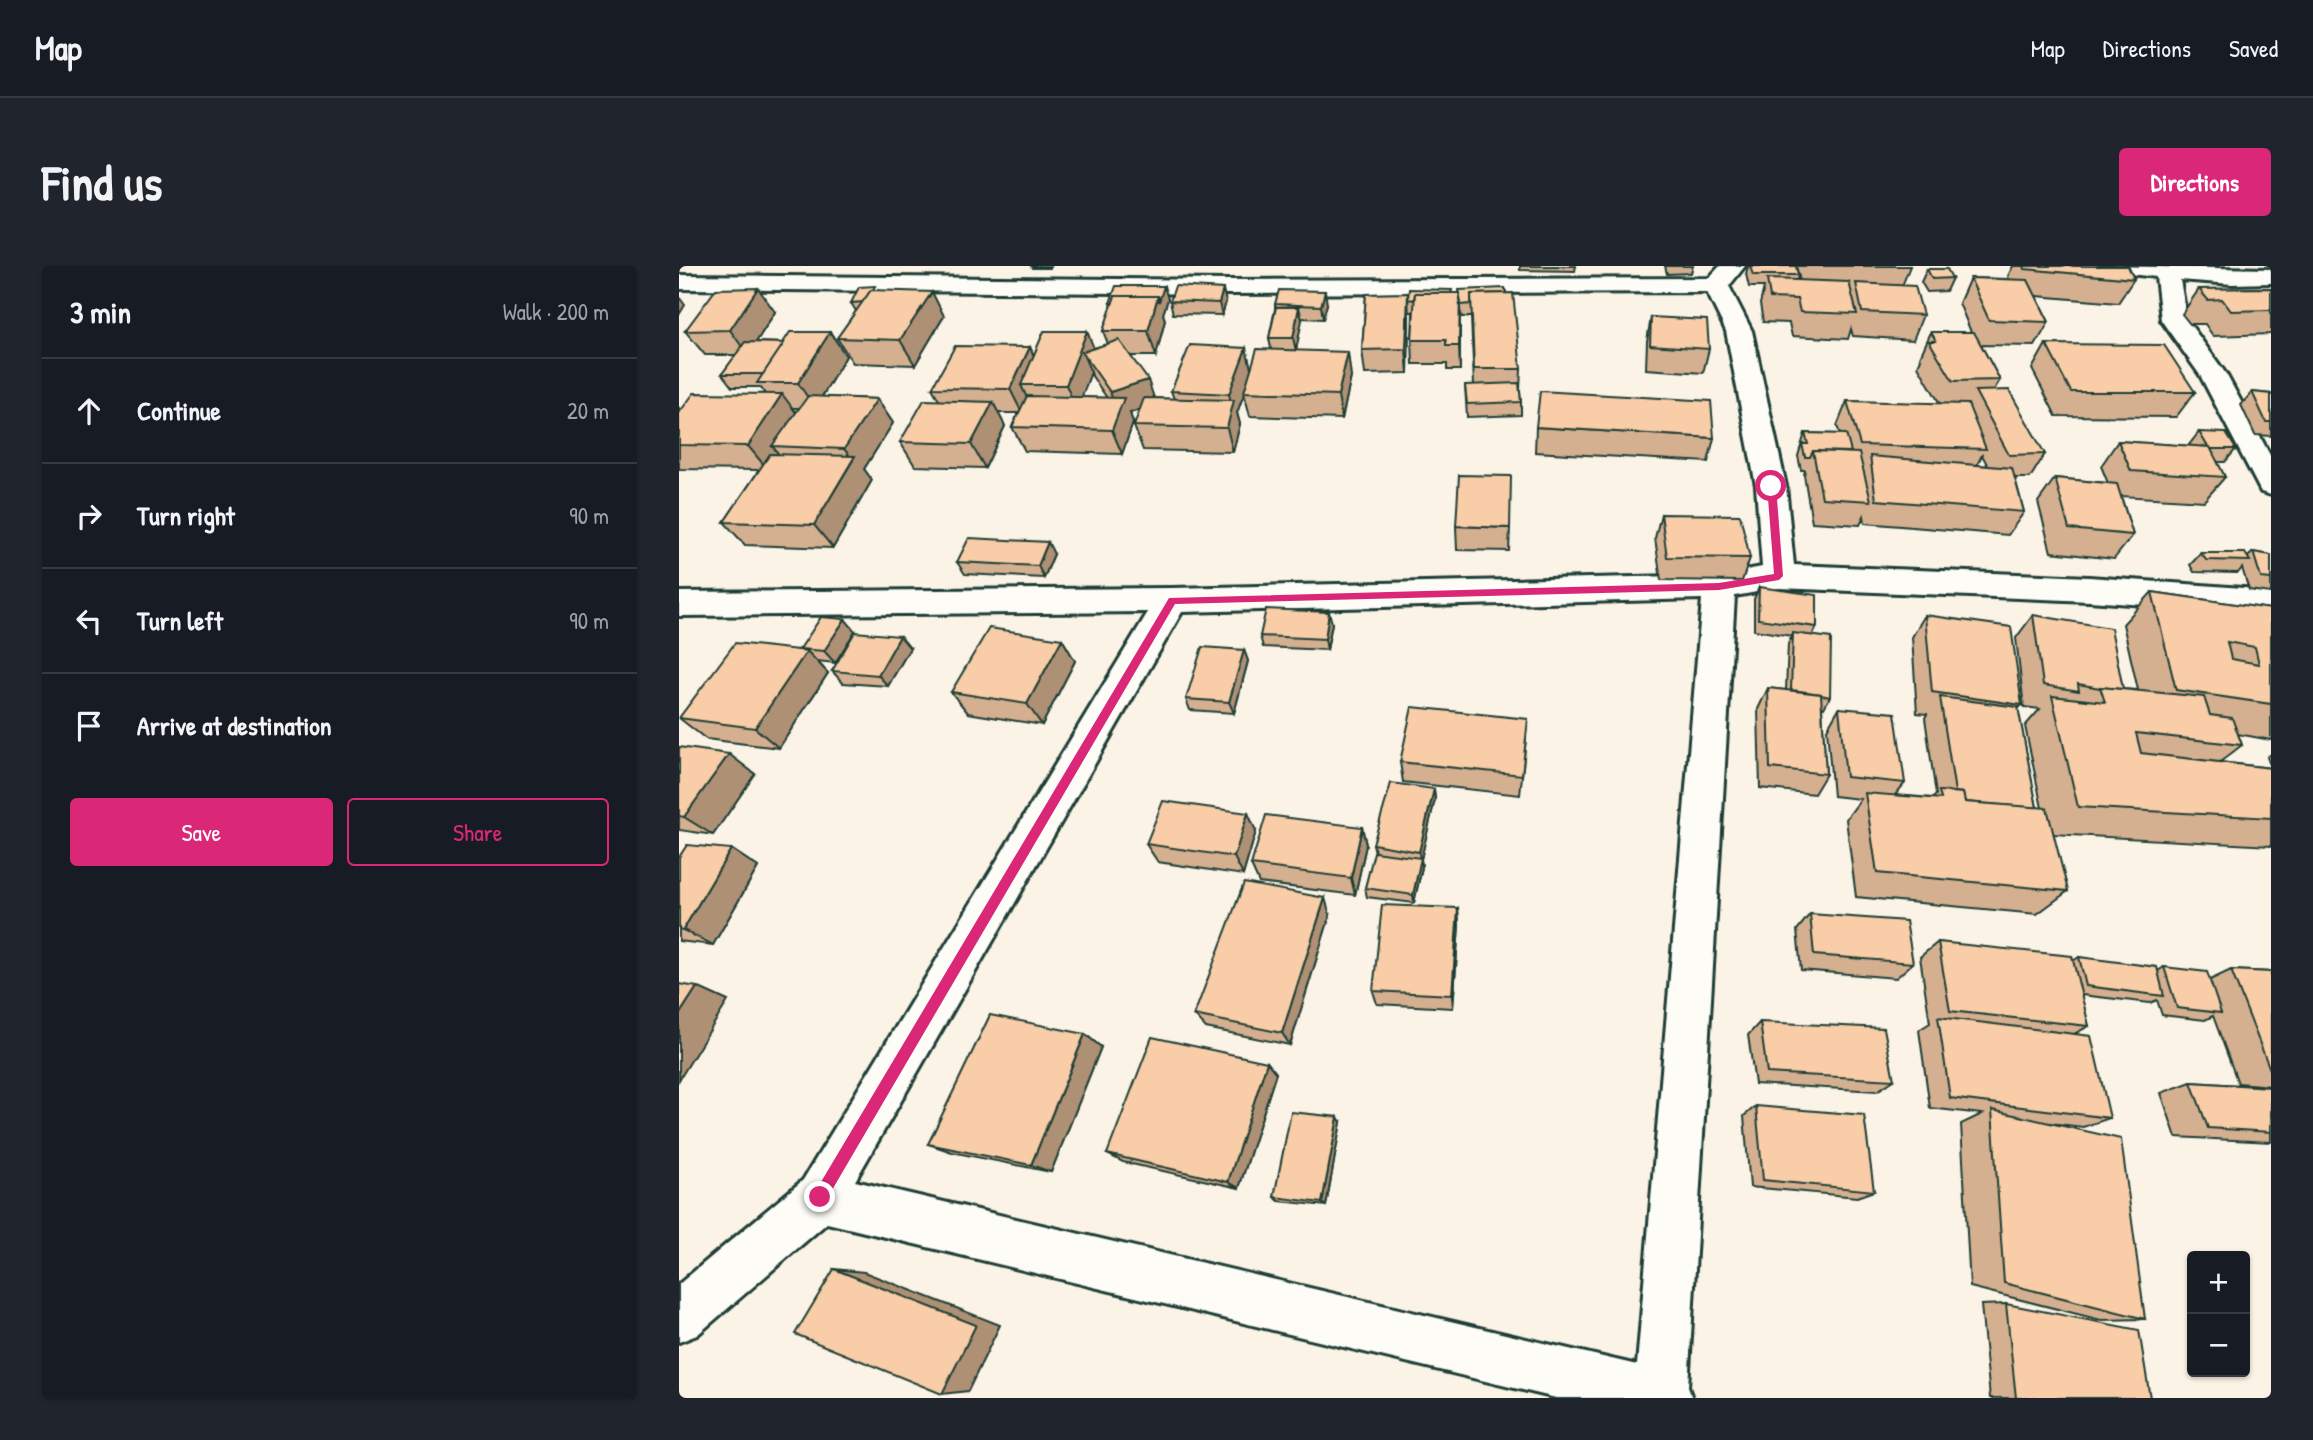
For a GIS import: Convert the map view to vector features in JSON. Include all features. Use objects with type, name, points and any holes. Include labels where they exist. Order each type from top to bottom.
[{"type":"street","points":[[2112,266],[2232,277],[2271,276]]},
{"type":"street","points":[[2167,272],[2174,320],[2213,374],[2271,485]]},
{"type":"street","points":[[679,282],[1216,287],[1725,276],[1771,486],[1779,576]]},
{"type":"street","points":[[679,604],[1172,600],[1719,587],[1779,576],[2089,589],[2271,602]]},
{"type":"street","points":[[820,1197],[1663,1398],[1719,587]]},
{"type":"street","points":[[679,1317],[820,1197],[1172,600]]},
{"type":"building","points":[[1750,266],[1796,266],[1798,275],[1753,275]]},
{"type":"building","points":[[2024,266],[2128,266],[2134,279],[2025,269]]},
{"type":"building","points":[[1927,269],[1947,269],[1952,278],[1932,279]]},
{"type":"building","points":[[1970,278],[2028,280],[2049,322],[1989,320]]},
{"type":"building","points":[[1767,279],[1849,282],[1857,314],[1800,312],[1797,299],[1770,298]]},
{"type":"building","points":[[1856,283],[1915,286],[1923,315],[1862,312]]},
{"type":"building","points":[[875,286],[863,302],[851,303],[859,287]]},
{"type":"building","points":[[1116,286],[1164,286],[1159,302],[1158,296],[1115,296],[1113,303],[1110,303]]},
{"type":"building","points":[[1175,286],[1223,289],[1219,303],[1170,301]]},
{"type":"building","points":[[758,288],[730,330],[685,331],[716,289]]},
{"type":"building","points":[[1505,288],[1506,293],[1471,294],[1471,304],[1461,305],[1459,290]]},
{"type":"building","points":[[2271,288],[2271,310],[2231,311],[2222,299],[2208,300],[2199,289]]},
{"type":"building","points":[[1409,289],[1452,290],[1451,293],[1415,293],[1414,300],[1408,299]]},
{"type":"building","points":[[871,290],[932,292],[900,340],[837,338]]},
{"type":"building","points":[[1279,290],[1325,291],[1321,306],[1275,304]]},
{"type":"building","points":[[1408,293],[1406,349],[1362,350],[1366,294]]},
{"type":"building","points":[[1415,293],[1460,293],[1459,346],[1446,346],[1446,340],[1412,340]]},
{"type":"building","points":[[1513,293],[1521,369],[1474,369],[1471,294]]},
{"type":"building","points":[[1115,296],[1158,296],[1148,331],[1103,331]]},
{"type":"building","points":[[1276,307],[1299,307],[1293,338],[1269,338]]},
{"type":"building","points":[[1651,317],[1707,320],[1709,349],[1650,345]]},
{"type":"building","points":[[1044,331],[1087,331],[1066,385],[1021,385]]},
{"type":"building","points":[[790,332],[830,332],[798,383],[757,383]]},
{"type":"building","points":[[1931,332],[1974,332],[2000,380],[1953,381],[1929,341],[1936,341]]},
{"type":"building","points":[[1119,340],[1148,380],[1110,392],[1082,352]]},
{"type":"building","points":[[745,342],[784,343],[763,374],[722,374]]},
{"type":"building","points":[[2046,344],[2164,345],[2195,392],[2071,392]]},
{"type":"building","points":[[1190,345],[1246,348],[1229,394],[1171,391]]},
{"type":"building","points":[[955,346],[1030,347],[1010,389],[932,388]]},
{"type":"building","points":[[1257,349],[1348,352],[1338,395],[1244,392]]},
{"type":"building","points":[[1519,383],[1521,402],[1467,404],[1465,385]]},
{"type":"building","points":[[2009,390],[2045,454],[2009,455],[1975,391]]},
{"type":"building","points":[[1540,391],[1711,401],[1714,438],[1536,427]]},
{"type":"building","points":[[2252,392],[2271,394],[2271,422],[2266,422]]},
{"type":"building","points":[[694,393],[782,394],[748,446],[679,445],[679,413]]},
{"type":"building","points":[[808,396],[877,399],[844,449],[772,446]]},
{"type":"building","points":[[1027,396],[1124,398],[1112,430],[1012,427]]},
{"type":"building","points":[[1144,398],[1234,400],[1227,428],[1134,426]]},
{"type":"building","points":[[924,400],[993,402],[971,444],[900,442]]},
{"type":"building","points":[[1847,401],[1968,404],[1986,449],[1860,445]]},
{"type":"building","points":[[2199,432],[2226,433],[2236,449],[2211,449]]},
{"type":"building","points":[[1805,433],[1846,434],[1851,452],[1813,451],[1810,457],[1805,457],[1802,444],[1808,444]]},
{"type":"building","points":[[2118,441],[2210,447],[2225,477],[2131,471]]},
{"type":"building","points":[[1813,451],[1859,453],[1871,501],[1822,498]]},
{"type":"building","points":[[770,454],[855,456],[814,525],[724,522]]},
{"type":"building","points":[[1870,456],[2012,468],[2024,512],[1876,500]]},
{"type":"building","points":[[1459,475],[1511,476],[1510,528],[1456,526]]},
{"type":"building","points":[[2055,478],[2117,484],[2133,535],[2069,529]]},
{"type":"building","points":[[1661,514],[1740,515],[1750,558],[1667,557]]},
{"type":"building","points":[[969,538],[1048,542],[1038,566],[957,562]]},
{"type":"building","points":[[2253,552],[2271,555],[2271,579],[2261,578]]},
{"type":"building","points":[[2201,553],[2245,553],[2250,561],[2206,560]]},
{"type":"building","points":[[1759,587],[1817,595],[1817,627],[1758,619]]},
{"type":"building","points":[[2152,592],[2271,609],[2271,704],[2176,690]],"holes":[[[2227,642],[2255,647],[2259,664],[2231,659]]]},
{"type":"building","points":[[1266,609],[1329,612],[1325,639],[1260,636]]},
{"type":"building","points":[[1925,615],[2011,627],[2022,705],[1932,692]]},
{"type":"building","points":[[2033,615],[2111,628],[2123,689],[2078,684],[2079,691],[2043,685]]},
{"type":"building","points":[[821,617],[845,619],[824,651],[800,649]]},
{"type":"building","points":[[989,628],[1062,639],[1027,704],[951,692]]},
{"type":"building","points":[[855,632],[900,636],[878,675],[832,671]]},
{"type":"building","points":[[1793,633],[1831,638],[1830,697],[1791,690]]},
{"type":"building","points":[[735,643],[807,651],[755,728],[679,718]]},
{"type":"building","points":[[1202,647],[1244,650],[1229,702],[1186,699]]},
{"type":"building","points":[[2100,687],[2204,697],[2210,715],[2232,718],[2242,745],[2136,733],[2141,753],[2271,768],[2271,818],[2078,807],[2052,696],[2105,702]]},
{"type":"building","points":[[1768,688],[1821,694],[1826,774],[1770,768]]},
{"type":"building","points":[[1940,697],[2018,707],[2037,808],[1965,802],[1963,793],[1955,792]]},
{"type":"building","points":[[1412,707],[1528,719],[1522,775],[1400,762]]},
{"type":"building","points":[[1839,708],[1895,713],[1905,783],[1846,777]]},
{"type":"building","points":[[679,747],[729,754],[684,817],[679,816]]},
{"type":"building","points":[[1391,783],[1434,789],[1419,852],[1373,844]]},
{"type":"building","points":[[1939,791],[1963,793],[1965,802],[2047,808],[2068,891],[1877,873],[1865,793],[1941,799]]},
{"type":"building","points":[[1163,801],[1248,813],[1234,857],[1146,844]]},
{"type":"building","points":[[1266,815],[1362,827],[1351,878],[1251,865]]},
{"type":"building","points":[[687,845],[731,849],[683,930],[679,929],[679,857]]},
{"type":"building","points":[[1374,852],[1421,858],[1413,895],[1365,888]]},
{"type":"building","points":[[1244,883],[1325,898],[1282,1033],[1194,1015]]},
{"type":"building","points":[[1382,905],[1458,908],[1452,995],[1373,991]]},
{"type":"building","points":[[1810,914],[1906,921],[1913,963],[1814,955]]},
{"type":"building","points":[[1938,942],[2072,956],[2089,1026],[1950,1011]]},
{"type":"building","points":[[2079,957],[2157,967],[2164,996],[2086,986]]},
{"type":"building","points":[[2164,967],[2207,972],[2221,1013],[2177,1008]]},
{"type":"building","points":[[2231,970],[2271,972],[2271,1072]]},
{"type":"building","points":[[679,984],[697,987],[679,1015]]},
{"type":"building","points":[[990,1015],[1085,1034],[1031,1165],[928,1144]]},
{"type":"building","points":[[1938,1017],[2091,1036],[2110,1118],[1950,1098]]},
{"type":"building","points":[[1760,1022],[1884,1028],[1894,1080],[1767,1073]]},
{"type":"building","points":[[1152,1037],[1267,1062],[1228,1182],[1107,1154]]},
{"type":"building","points":[[2191,1082],[2271,1087],[2271,1132],[2208,1128]]},
{"type":"building","points":[[1756,1106],[1864,1115],[1874,1191],[1763,1180]]},
{"type":"building","points":[[1992,1110],[2121,1139],[2145,1319],[2004,1283]]},
{"type":"building","points":[[1291,1112],[1338,1117],[1322,1203],[1274,1197]]},
{"type":"building","points":[[834,1269],[976,1325],[942,1394],[795,1334]]},
{"type":"building","points":[[2006,1304],[2139,1330],[2150,1398],[2016,1398]]},
{"type":"route","points":[[820,1197],[1172,600],[1719,587],[1779,576],[1771,486]]}]
